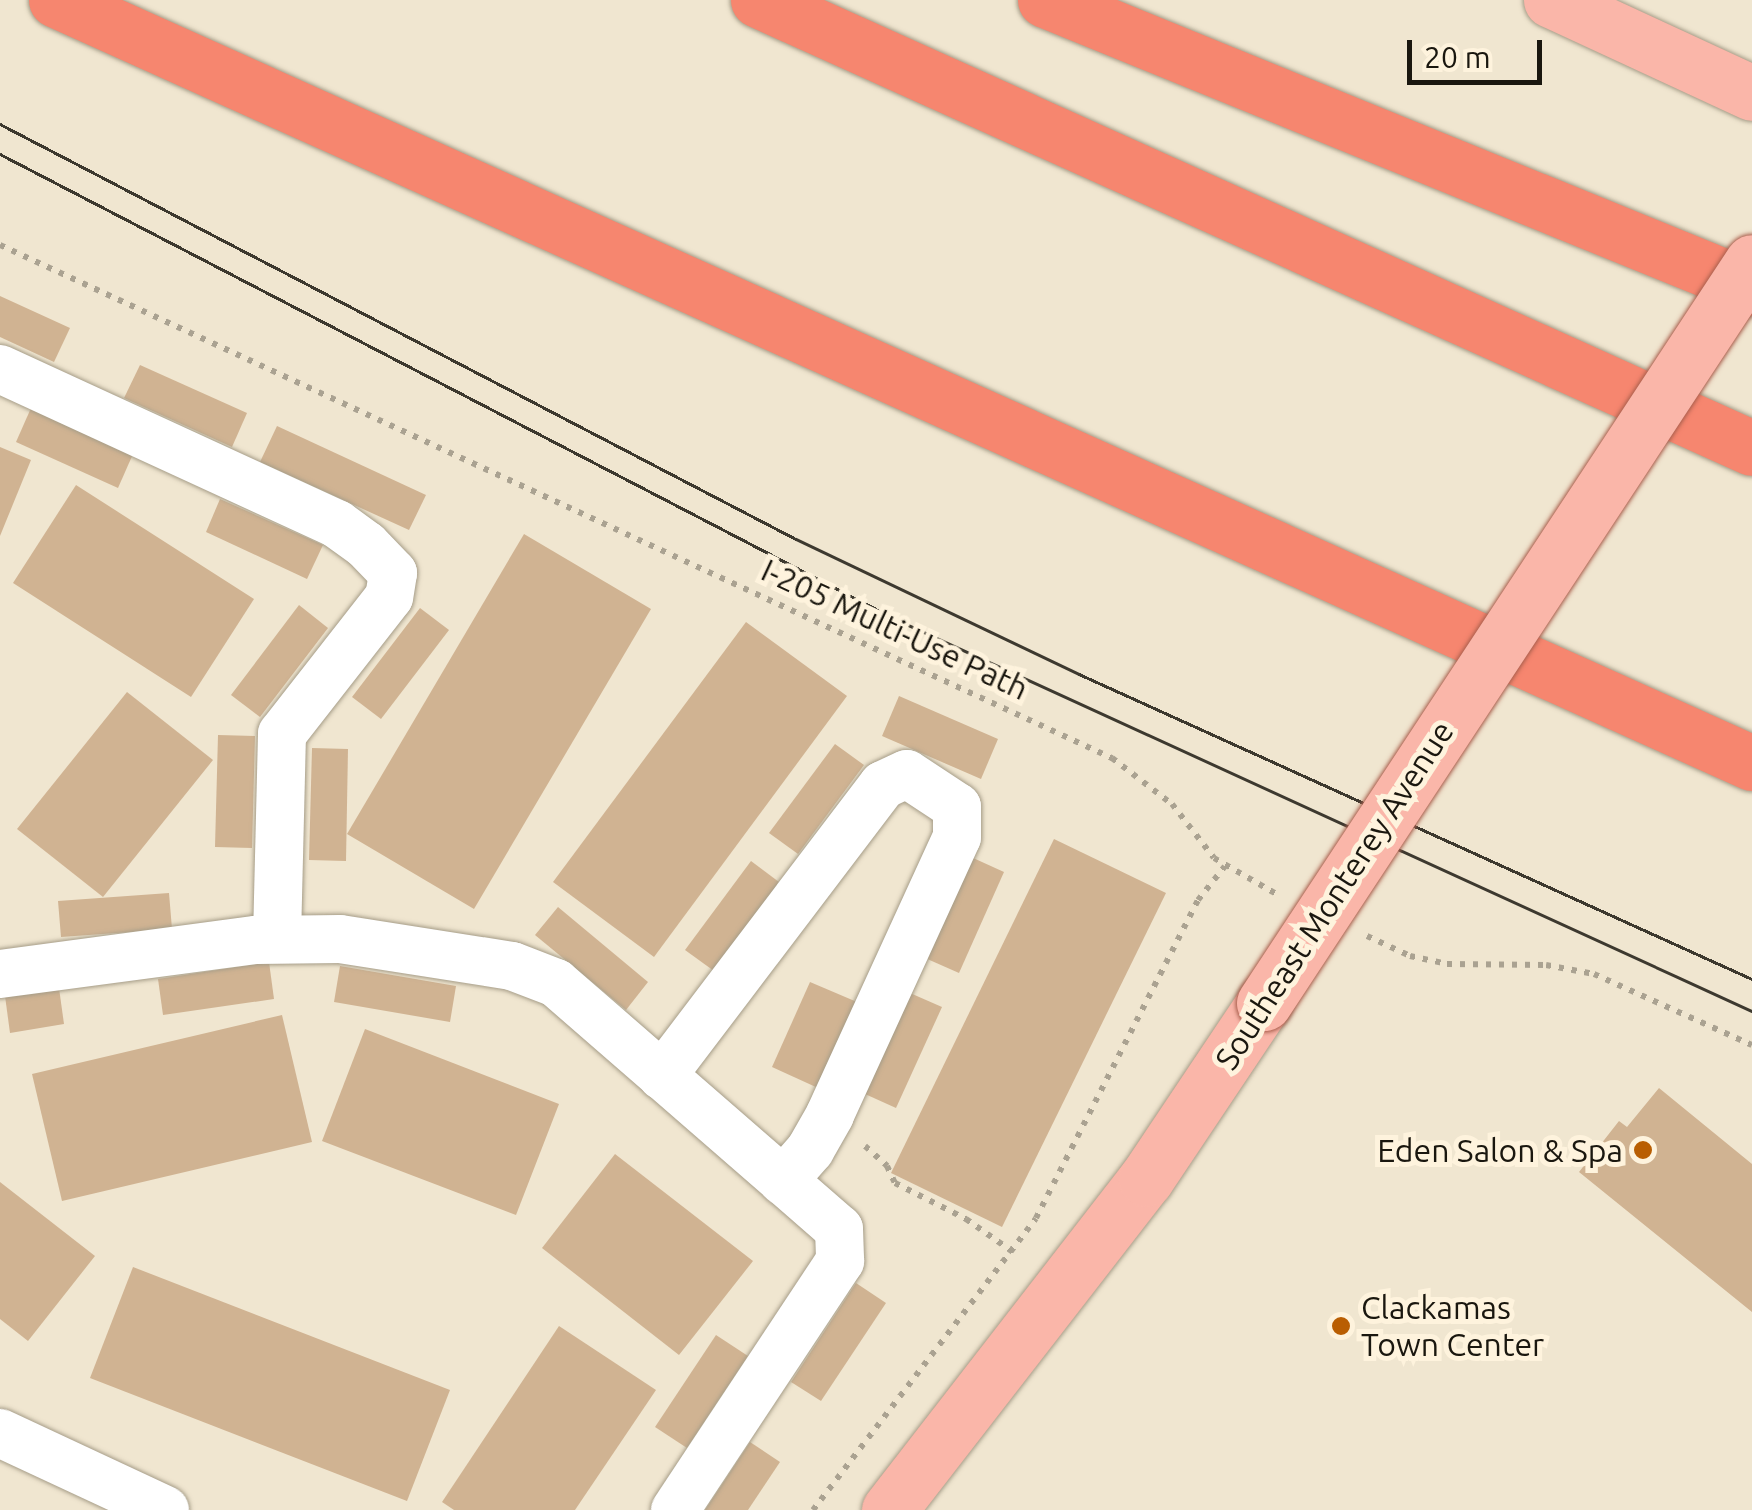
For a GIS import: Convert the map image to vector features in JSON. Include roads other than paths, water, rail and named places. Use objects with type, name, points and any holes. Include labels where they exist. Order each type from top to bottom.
[{"type":"highway","points":[[56,0],[1752,763]]},
{"type":"highway","points":[[758,0],[1752,448]]},
{"type":"highway","points":[[1046,0],[1752,288]]},
{"type":"main road","points":[[1551,0],[1752,93]]},
{"type":"main road","name":"Southeast Monterey Avenue","points":[[889,1510],[1146,1179],[1752,262]]},
{"type":"street","points":[[0,370],[338,524],[366,544],[393,573],[389,597],[282,734],[276,940]]},
{"type":"street","points":[[662,1076],[884,785],[907,774],[957,808],[957,838],[830,1115],[810,1150],[784,1180]]},
{"type":"street","points":[[0,974],[276,940],[340,939],[512,966],[556,984],[839,1229],[840,1261],[675,1510]]},
{"type":"street","points":[[0,1433],[79,1494],[165,1510]]},
{"type":"tram line","points":[[0,124],[796,539],[1079,674],[1752,979]]},
{"type":"tram line","points":[[0,154],[895,619],[1752,1011]]},
{"type":"place","name":"Eden Salon & Spa","points":[[1643,1150]]},
{"type":"place","name":"Clackamas Town Center","points":[[1341,1326]]}]
